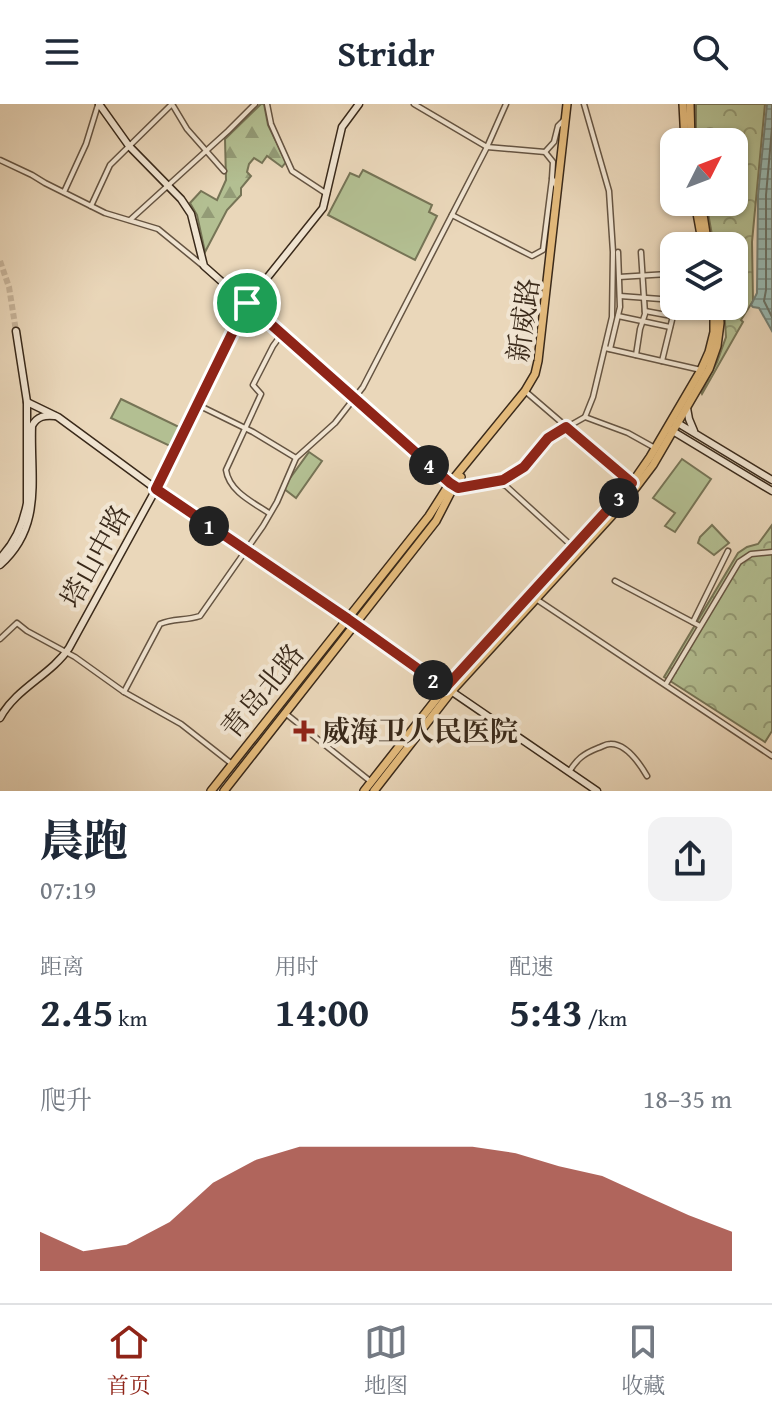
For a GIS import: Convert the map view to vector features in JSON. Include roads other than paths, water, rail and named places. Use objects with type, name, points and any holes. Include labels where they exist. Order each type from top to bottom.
[{"type":"main road","name":"新威路","points":[[527,393],[538,361],[569,104]]},
{"type":"main road","name":"新威路","points":[[348,619],[538,377],[543,362],[569,104]]},
{"type":"main road","points":[[683,104],[686,128]]},
{"type":"main road","points":[[689,128],[690,104]]},
{"type":"main road","points":[[576,550],[637,487],[666,443],[709,352],[715,320]]},
{"type":"main road","points":[[364,791],[376,788],[448,690],[576,550],[632,483],[687,408],[714,356],[719,320]]},
{"type":"main road","name":"新威路","points":[[355,625],[436,521],[454,486]]},
{"type":"main road","name":"青岛北路","points":[[211,791],[348,619]]},
{"type":"main road","name":"青岛北路","points":[[224,791],[355,625]]},
{"type":"street","points":[[98,104],[129,146],[181,199],[191,214],[204,266]]},
{"type":"street","points":[[64,192],[86,144],[98,104]]},
{"type":"street","points":[[91,206],[110,165],[172,104],[187,129],[224,171]]},
{"type":"street","points":[[130,220],[255,104]]},
{"type":"street","points":[[267,104],[271,124],[292,171],[327,194]]},
{"type":"street","name":"塔山中路","points":[[0,718],[12,700],[66,652],[156,489],[247,303],[323,208],[342,127],[359,104]]},
{"type":"street","points":[[414,104],[487,147],[545,152],[553,162],[543,250],[537,254],[532,256],[452,215]]},
{"type":"street","points":[[124,692],[160,624],[200,616],[270,514],[296,458],[335,423],[363,387],[487,147],[506,104]]},
{"type":"street","points":[[584,105],[609,191],[611,209],[613,288],[608,348]]},
{"type":"street","points":[[545,152],[554,142],[558,126],[566,119]]},
{"type":"street","points":[[0,160],[105,213],[158,229],[247,303],[454,486],[503,480],[524,467],[548,438],[585,417],[618,316],[618,252]]},
{"type":"street","points":[[552,178],[558,187]]},
{"type":"street","points":[[636,355],[645,311],[641,252]]},
{"type":"street","points":[[619,277],[660,274]]},
{"type":"street","points":[[620,296],[660,299]]},
{"type":"street","points":[[645,311],[660,314]]},
{"type":"street","points":[[618,316],[670,327]]},
{"type":"street","points":[[662,361],[671,320]]},
{"type":"street","points":[[0,558],[16,538],[25,514],[27,490],[27,402],[16,331]]},
{"type":"street","points":[[270,514],[227,481],[226,470],[261,394],[253,385],[281,335]]},
{"type":"street","points":[[608,348],[701,370]]},
{"type":"street","points":[[527,393],[632,483]]},
{"type":"street","points":[[27,402],[58,417],[156,489],[597,791]]},
{"type":"street","points":[[198,405],[296,458]]},
{"type":"street","points":[[687,408],[696,435]]},
{"type":"street","points":[[0,565],[21,541],[31,512],[32,426],[38,418],[58,417]]},
{"type":"street","points":[[585,417],[628,433],[655,448]]},
{"type":"street","points":[[673,426],[696,435],[772,480]]},
{"type":"street","points":[[673,426],[685,439],[772,491]]},
{"type":"street","points":[[666,443],[685,439]]},
{"type":"street","points":[[494,481],[506,486],[576,550]]},
{"type":"street","points":[[693,622],[728,551]]},
{"type":"street","points":[[666,684],[739,562],[751,554],[772,552]]},
{"type":"street","points":[[615,581],[700,626]]},
{"type":"street","points":[[534,597],[772,756]]},
{"type":"street","points":[[0,639],[17,623],[124,692],[181,724],[232,764]]},
{"type":"street","points":[[285,713],[376,788]]},
{"type":"street","points":[[569,772],[586,753],[610,744],[621,747],[639,762],[647,776]]},
{"type":"water","points":[[767,104],[772,104],[772,331],[759,308],[751,305],[757,293],[758,195]]},
{"type":"tunnel","points":[[0,261],[9,287],[16,331]]},
{"type":"place","name":"威海卫人民医院","points":[[304,731]]}]
